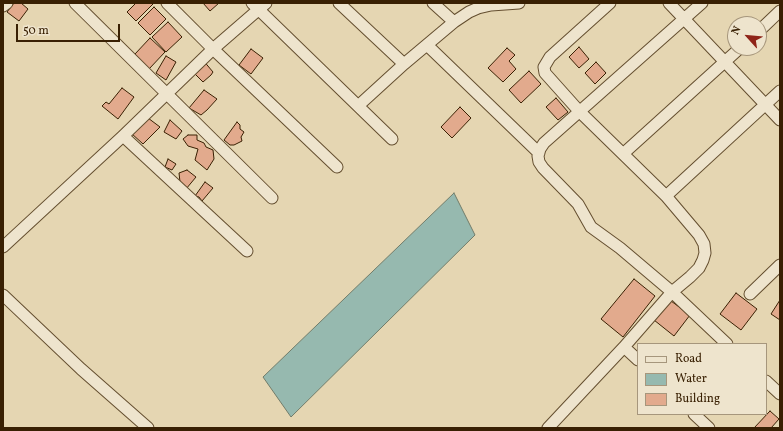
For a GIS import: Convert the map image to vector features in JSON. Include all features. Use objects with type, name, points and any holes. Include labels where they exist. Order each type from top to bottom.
[{"type":"street","points":[[3,6],[7,3]]},
{"type":"street","points":[[75,3],[272,198]]},
{"type":"street","points":[[167,3],[337,167]]},
{"type":"street","points":[[340,3],[404,64]]},
{"type":"street","points":[[433,3],[454,22]]},
{"type":"street","points":[[358,106],[404,64],[454,22],[469,12],[491,5],[519,3]]},
{"type":"street","points":[[548,428],[624,347],[672,292],[690,277],[703,260],[705,253],[704,244],[696,231],[666,196],[624,153],[579,111],[549,79],[545,72],[544,67],[550,57],[610,3]]},
{"type":"street","points":[[669,3],[724,63],[780,120]]},
{"type":"street","points":[[702,3],[544,143],[539,153],[539,162],[578,204],[590,227],[620,248],[672,292],[726,343]]},
{"type":"street","points":[[3,247],[168,94],[258,5],[392,139]]},
{"type":"street","points":[[767,23],[780,11]]},
{"type":"street","points":[[427,45],[539,153]]},
{"type":"street","points":[[624,153],[731,56]]},
{"type":"street","points":[[666,196],[780,91]]},
{"type":"street","points":[[123,136],[247,251]]},
{"type":"street","points":[[750,294],[780,265]]},
{"type":"street","points":[[3,295],[81,369],[148,428]]},
{"type":"street","points":[[624,347],[637,359]]},
{"type":"street","points":[[767,382],[780,394]]},
{"type":"street","points":[[695,415],[709,428]]},
{"type":"water","points":[[454,193],[475,235],[291,417],[263,377]]},
{"type":"building","points":[[14,3],[21,3],[28,9],[19,21],[7,12]]},
{"type":"building","points":[[136,3],[153,4],[136,21],[127,12]]},
{"type":"building","points":[[203,3],[219,3],[210,11]]},
{"type":"building","points":[[154,7],[166,19],[150,35],[138,23]]},
{"type":"building","points":[[168,22],[182,37],[166,52],[152,37]]},
{"type":"building","points":[[150,38],[165,52],[149,69],[135,54]]},
{"type":"building","points":[[579,47],[589,59],[579,68],[569,57]]},
{"type":"building","points":[[507,48],[515,55],[509,61],[516,69],[503,82],[488,68]]},
{"type":"building","points":[[251,49],[263,58],[251,74],[239,65]]},
{"type":"building","points":[[166,56],[176,62],[166,80],[156,73]]},
{"type":"building","points":[[202,59],[213,72],[203,82],[193,72]]},
{"type":"building","points":[[596,62],[606,73],[595,84],[585,73]]},
{"type":"building","points":[[529,71],[541,84],[521,103],[509,90]]},
{"type":"building","points":[[122,88],[134,97],[118,119],[102,106],[106,102],[109,104]]},
{"type":"building","points":[[204,90],[217,99],[201,115],[189,108]]},
{"type":"building","points":[[556,98],[568,112],[558,120],[546,107]]},
{"type":"building","points":[[460,107],[471,118],[452,138],[441,127]]},
{"type":"building","points":[[148,118],[160,127],[143,144],[131,133]]},
{"type":"building","points":[[170,120],[182,131],[176,139],[164,132]]},
{"type":"building","points":[[237,122],[240,125],[240,129],[244,132],[241,137],[242,141],[234,145],[230,145],[224,140]]},
{"type":"building","points":[[188,135],[197,135],[197,140],[213,150],[214,159],[207,170],[195,160],[198,149],[188,146],[183,139]]},
{"type":"building","points":[[168,159],[176,164],[172,170],[165,167]]},
{"type":"building","points":[[187,170],[196,177],[186,189],[180,182],[179,173]]},
{"type":"building","points":[[205,182],[213,188],[202,201],[199,197],[195,196]]},
{"type":"building","points":[[634,279],[655,296],[623,337],[601,319]]},
{"type":"building","points":[[736,293],[757,309],[741,330],[720,314]]},
{"type":"building","points":[[667,298],[690,315],[674,336],[654,320]]},
{"type":"building","points":[[780,300],[780,320],[771,314]]},
{"type":"building","points":[[770,411],[779,419],[771,428],[754,428],[767,415]]}]
